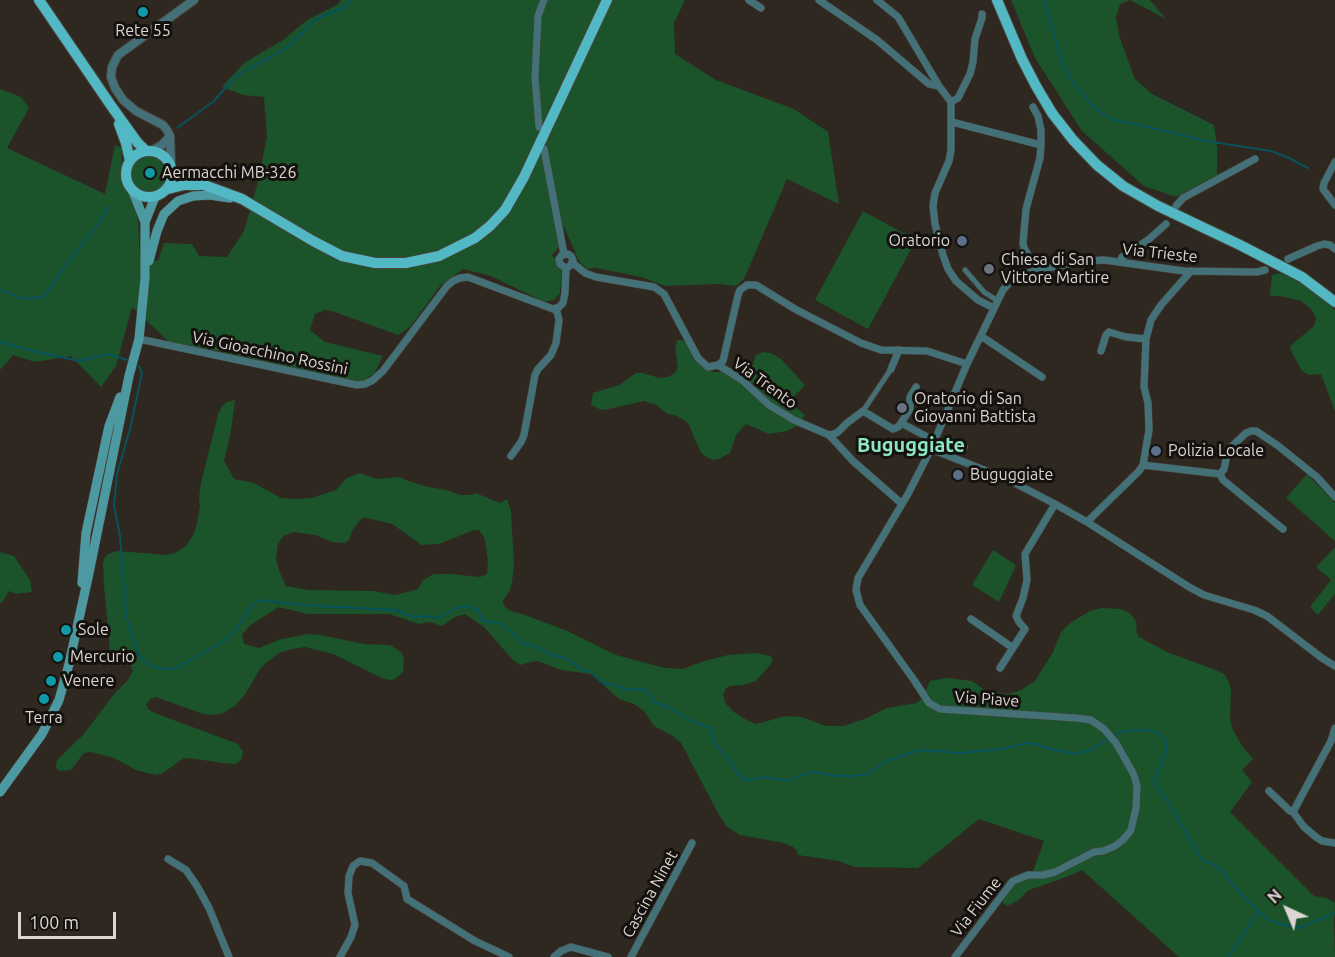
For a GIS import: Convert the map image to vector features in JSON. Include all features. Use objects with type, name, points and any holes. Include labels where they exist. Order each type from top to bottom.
[{"type":"main road","points":[[39,0],[137,142],[149,151],[163,155],[172,167],[204,185],[242,199],[313,242],[342,256],[375,263],[406,263],[439,256],[475,238],[505,210],[524,177],[607,0]]},
{"type":"main road","points":[[997,0],[1022,59],[1041,95],[1073,140],[1097,165],[1123,186],[1158,207],[1240,245],[1302,278],[1335,302]]},
{"type":"main road","points":[[112,107],[126,143],[130,161]]},
{"type":"main road","points":[[0,792],[42,734],[59,700],[76,630],[129,376],[139,339],[145,278],[145,222],[126,180],[126,174],[134,156],[149,151]]},
{"type":"main road","points":[[168,189],[173,176],[172,167]]},
{"type":"main road","points":[[133,192],[148,198],[184,185],[204,185]]},
{"type":"main road","points":[[145,278],[156,231],[164,214],[178,201],[193,196],[210,195],[242,199]]},
{"type":"main road","points":[[145,222],[156,197]]},
{"type":"main road","points":[[76,630],[86,533],[109,426],[129,376]]},
{"type":"main road","points":[[95,493],[102,487],[114,447]]},
{"type":"main road","points":[[95,493],[99,499],[96,537]]},
{"type":"street","points":[[172,167],[170,136],[163,125],[136,111],[123,100],[111,77],[112,67],[118,55],[194,0]]},
{"type":"street","points":[[539,127],[535,78],[538,16],[544,0]]},
{"type":"street","points":[[749,0],[761,8]]},
{"type":"street","points":[[819,0],[877,40],[929,84],[939,86]]},
{"type":"street","points":[[877,0],[898,17],[951,102],[951,150],[935,193],[933,206],[935,224],[943,255],[956,281],[978,300],[996,305]]},
{"type":"street","points":[[951,102],[958,99],[970,74],[975,39],[982,14]]},
{"type":"street","points":[[1033,107],[1041,130],[1041,145],[1040,158],[1026,209],[1023,243],[1037,270]]},
{"type":"street","points":[[952,122],[1041,145]]},
{"type":"street","points":[[149,151],[162,145],[170,136]]},
{"type":"street","points":[[544,149],[564,254]]},
{"type":"street","points":[[1176,206],[1183,198],[1255,159]]},
{"type":"street","points":[[1335,162],[1323,189],[1335,205]]},
{"type":"street","points":[[1120,262],[1122,257],[1154,236],[1166,224]]},
{"type":"street","points":[[1288,260],[1324,244],[1335,249]]},
{"type":"street","points":[[564,254],[571,256],[573,263],[566,268]]},
{"type":"street","points":[[564,254],[560,257],[559,262],[566,268]]},
{"type":"street","name":"Via Trieste","points":[[856,590],[858,578],[932,449],[967,364],[1003,290],[1011,281],[1037,270],[1104,260],[1191,271],[1257,272],[1265,270]]},
{"type":"street","name":"Via Trento","points":[[573,263],[585,273],[596,277],[654,287],[664,294],[698,358],[708,367],[718,365],[742,380],[769,405],[794,420],[829,435],[853,461],[901,503]]},
{"type":"street","points":[[511,456],[521,442],[526,429],[535,375],[554,350],[559,320],[556,308],[563,303],[566,268]]},
{"type":"street","points":[[964,270],[996,305]]},
{"type":"street","points":[[1087,522],[1143,465],[1149,430],[1148,403],[1144,387],[1146,339],[1151,320],[1191,271]]},
{"type":"street","name":"Via Gioacchino Rossini","points":[[139,339],[357,385],[373,380],[384,371],[447,286],[460,278],[468,277],[478,280],[549,308],[556,308]]},
{"type":"street","points":[[718,365],[723,361],[738,295],[747,285],[756,285],[795,309],[861,343],[881,350],[927,351],[967,364]]},
{"type":"street","points":[[1101,351],[1108,332],[1146,339]]},
{"type":"street","points":[[981,336],[1042,377]]},
{"type":"street","points":[[829,435],[834,435],[863,411],[891,369],[899,350]]},
{"type":"street","points":[[863,411],[893,429],[898,428],[910,409],[910,397],[915,387]]},
{"type":"street","points":[[901,423],[935,441]]},
{"type":"street","points":[[1220,474],[1224,469],[1230,448],[1246,433],[1256,431],[1317,477],[1335,497]]},
{"type":"street","points":[[950,457],[952,442],[964,447]]},
{"type":"street","points":[[932,449],[1007,479],[1054,504],[1204,595],[1254,609],[1268,616],[1335,666]]},
{"type":"street","points":[[1143,465],[1220,474]]},
{"type":"street","points":[[1220,474],[1223,480],[1283,529]]},
{"type":"street","points":[[1000,668],[1025,629],[1016,616],[1027,580],[1025,554],[1054,504]]},
{"type":"street","name":"Via Piave","points":[[856,590],[860,606],[929,703],[940,709],[1091,720],[1104,729]]},
{"type":"street","points":[[971,619],[1013,648]]},
{"type":"street","points":[[1293,812],[1331,741],[1335,728]]},
{"type":"street","name":"Via Fiume","points":[[955,957],[1014,881],[1028,875],[1055,872],[1094,852],[1115,846],[1131,830],[1136,808],[1137,785],[1116,743],[1104,729]]},
{"type":"street","points":[[1269,791],[1316,837],[1322,841],[1335,843]]},
{"type":"street","name":"Cascina Ninet","points":[[630,957],[692,843]]},
{"type":"street","points":[[168,859],[186,870],[197,886],[209,908],[229,957]]},
{"type":"street","points":[[340,957],[355,925],[348,893],[349,876],[352,866],[360,861],[372,863],[404,886],[407,899],[475,940],[509,957]]},
{"type":"street","points":[[554,957],[570,947],[608,957]]},
{"type":"green space","points":[[341,0],[685,0],[674,23],[675,54],[716,80],[794,109],[828,132],[839,204],[787,179],[744,279],[736,286],[720,284],[665,286],[641,277],[596,268],[587,269],[579,261],[564,227],[554,223],[559,247],[552,255],[562,271],[560,293],[554,300],[544,302],[491,276],[463,269],[440,286],[410,327],[398,335],[335,312],[325,310],[315,314],[310,330],[325,342],[383,356],[374,374],[360,382],[170,343],[132,307],[116,366],[101,387],[71,356],[35,362],[13,355],[0,370],[0,89],[21,97],[29,108],[7,148],[105,194],[115,145],[122,148],[121,176],[133,197],[138,221],[140,259],[158,261],[164,243],[192,244],[199,256],[227,257],[244,231],[267,137],[264,97],[243,95],[222,87],[244,63],[283,40],[307,20],[337,5]]},
{"type":"green space","points":[[1011,0],[1130,0],[1120,4],[1116,17],[1119,36],[1135,79],[1152,94],[1214,125],[1217,175],[1176,197],[1144,186],[1082,131],[1035,58]]},
{"type":"green space","points":[[1130,0],[1150,0],[1166,19]]},
{"type":"green space","points":[[149,156],[161,162],[167,174],[161,186],[149,192],[137,186],[131,174],[137,162]]},
{"type":"green space","points":[[863,211],[916,240],[868,329],[815,300]]},
{"type":"green space","points":[[1281,273],[1304,284],[1335,310],[1335,411],[1321,374],[1309,375],[1302,371],[1292,353],[1290,346],[1314,326],[1316,318],[1311,309],[1301,301],[1270,296],[1272,275]]},
{"type":"green space","points":[[678,340],[686,343],[702,367],[714,372],[741,376],[749,374],[756,355],[763,352],[771,353],[781,359],[805,385],[789,402],[805,415],[797,426],[787,431],[769,434],[746,424],[736,435],[730,453],[714,460],[701,453],[688,423],[677,416],[668,414],[656,405],[644,401],[604,410],[591,405],[593,393],[619,385],[636,373],[660,378],[675,373],[678,367],[675,348]]},
{"type":"green space","points":[[235,400],[224,461],[234,479],[254,483],[281,498],[312,498],[336,490],[347,478],[360,473],[376,479],[399,477],[461,495],[476,493],[500,503],[507,499],[511,511],[514,565],[510,590],[503,603],[511,611],[565,630],[616,655],[665,668],[683,669],[728,655],[756,653],[770,656],[773,659],[771,664],[756,681],[730,686],[726,688],[723,695],[726,704],[734,712],[756,724],[786,716],[802,717],[826,726],[844,726],[887,708],[917,703],[930,681],[947,678],[972,681],[986,691],[1008,694],[1021,690],[1035,681],[1053,652],[1061,632],[1070,623],[1090,611],[1102,608],[1121,609],[1130,613],[1136,621],[1139,637],[1167,652],[1224,674],[1228,680],[1231,689],[1230,718],[1233,730],[1253,759],[1242,770],[1252,782],[1230,812],[1314,896],[1326,898],[1335,903],[1335,957],[1179,957],[1082,870],[1029,890],[1017,901],[1007,906],[1003,903],[1007,880],[1033,871],[1044,841],[979,819],[918,868],[854,867],[839,861],[798,855],[793,847],[784,843],[740,835],[727,827],[719,815],[681,743],[654,726],[644,711],[634,704],[619,699],[591,674],[561,670],[538,661],[520,665],[484,627],[465,614],[455,617],[442,626],[430,622],[419,624],[389,614],[307,614],[279,607],[249,626],[242,635],[244,644],[259,648],[281,639],[309,634],[364,644],[390,645],[401,652],[404,658],[403,672],[392,680],[384,679],[333,654],[305,647],[292,649],[279,653],[267,662],[235,706],[223,713],[203,714],[156,697],[146,704],[149,710],[160,715],[238,744],[243,752],[239,762],[234,764],[184,758],[163,773],[155,775],[136,770],[114,758],[91,752],[84,753],[71,770],[60,771],[56,768],[57,760],[83,735],[133,671],[130,664],[112,655],[110,651],[104,559],[108,554],[117,551],[167,555],[186,546],[197,524],[201,483],[218,414],[227,402]],"holes":[[[362,518],[392,524],[422,545],[439,544],[479,530],[486,545],[487,574],[480,577],[434,574],[423,580],[418,589],[395,595],[373,591],[309,590],[286,586],[276,559],[278,544],[283,536],[294,532],[345,543]]]},
{"type":"green space","points":[[1307,474],[1335,503],[1335,541],[1286,498]]},
{"type":"green space","points":[[1335,547],[1335,594],[1318,615],[1310,607],[1331,580],[1316,567]]},
{"type":"green space","points":[[993,550],[1016,565],[999,602],[972,585]]},
{"type":"green space","points":[[0,552],[14,556],[30,580],[32,592],[16,594],[9,591],[2,603],[0,602]]},
{"type":"waterway","points":[[177,128],[214,101],[234,78],[282,51],[316,19],[345,7],[352,0]]},
{"type":"waterway","points":[[1044,0],[1063,65],[1074,84],[1095,109],[1114,120],[1206,141],[1271,151],[1308,168]]},
{"type":"waterway","points":[[0,290],[23,299],[43,297],[98,224],[108,207]]},
{"type":"waterway","points":[[0,342],[79,361],[108,354],[127,360]]},
{"type":"waterway","points":[[139,366],[142,373],[130,429],[117,474],[114,506],[120,536],[126,615],[139,656],[152,666],[163,669],[178,667],[224,641],[236,630],[251,606],[260,600],[302,605],[395,610],[413,617],[436,618],[456,608],[466,606],[478,610],[483,621],[500,623],[525,644],[568,659],[603,683],[627,690],[646,691],[654,702],[710,728],[714,743],[742,778],[748,780],[764,777],[789,781],[814,772],[837,776],[867,774],[887,761],[920,750],[959,753],[1001,749],[1027,743],[1076,754],[1090,750],[1108,739]]},
{"type":"waterway","points":[[1113,736],[1125,731],[1149,730],[1163,737],[1166,742],[1166,751],[1154,782],[1156,786],[1170,805],[1202,860],[1221,870],[1258,911],[1228,957]]},
{"type":"waterway","points":[[1258,911],[1268,920],[1299,928],[1335,913]]},
{"type":"place","name":"Rete 55","points":[[143,12]]},
{"type":"place","name":"Aermacchi MB-326","points":[[150,173]]},
{"type":"place","name":"Oratorio","points":[[962,241]]},
{"type":"place","name":"Chiesa di San Vittore Martire","points":[[989,269]]},
{"type":"place","name":"Oratorio di San Giovanni Battista","points":[[902,408]]},
{"type":"place","name":"Polizia Locale","points":[[1156,451]]},
{"type":"place","name":"Buguggiate","points":[[958,475]]},
{"type":"place","name":"Sole","points":[[66,630]]},
{"type":"place","name":"Mercurio","points":[[58,657]]},
{"type":"place","name":"Venere","points":[[51,681]]},
{"type":"place","name":"Terra","points":[[44,699]]},
{"type":"district","name":"Buguggiate","points":[[911,445]]}]
